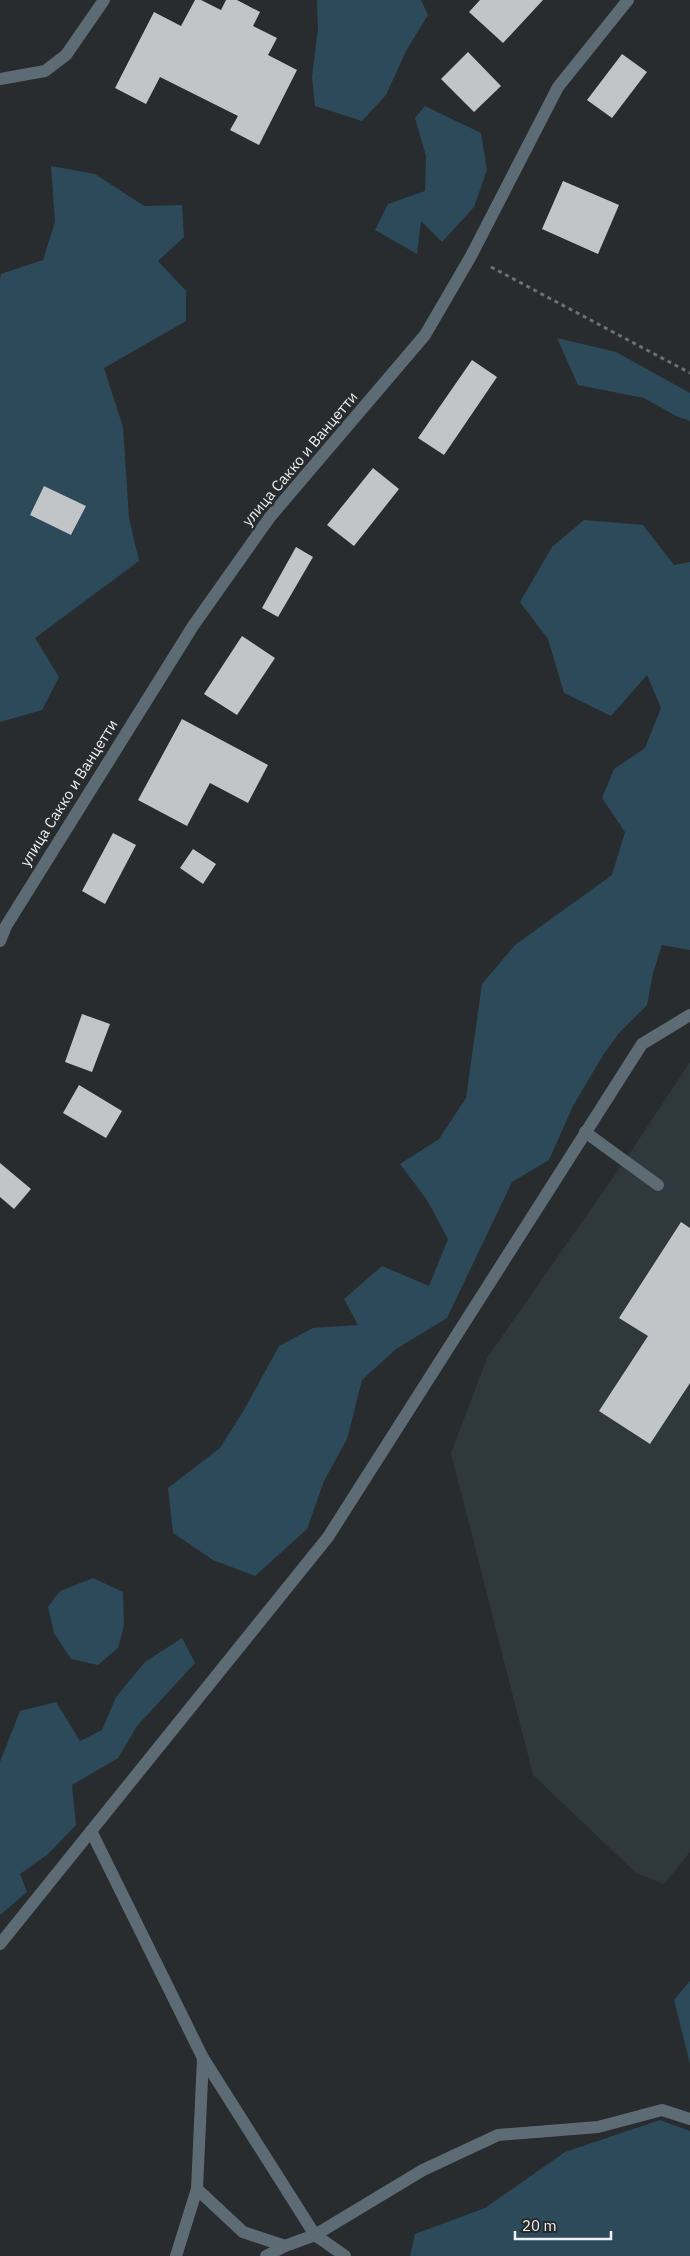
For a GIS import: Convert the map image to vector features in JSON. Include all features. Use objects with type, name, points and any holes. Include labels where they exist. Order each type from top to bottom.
[{"type":"street","points":[[0,79],[45,71],[66,55],[104,0]]},
{"type":"street","name":"улица Сакко и Ванцетти","points":[[0,941],[6,926],[193,626],[270,517],[425,335],[470,256],[558,87],[628,0]]},
{"type":"street","points":[[0,1944],[328,1537],[642,1044],[690,1015]]},
{"type":"street","points":[[586,1132],[658,1185]]},
{"type":"street","points":[[91,1831],[203,2058],[315,2235],[345,2256]]},
{"type":"street","points":[[176,2256],[197,2188],[203,2058]]},
{"type":"street","points":[[266,2256],[315,2235],[423,2170],[498,2136],[598,2127],[662,2110],[690,2118]]},
{"type":"street","points":[[197,2188],[243,2232],[286,2246]]},
{"type":"path","points":[[470,256],[690,374]]},
{"type":"shaded area","points":[[317,0],[421,0],[428,15],[406,51],[386,95],[362,121],[315,106],[312,77],[318,28]]},
{"type":"shaded area","points":[[425,106],[481,133],[487,170],[474,207],[442,242],[421,221],[417,254],[375,230],[388,204],[425,191],[426,156],[415,118]]},
{"type":"shaded area","points":[[51,166],[95,174],[144,206],[182,205],[184,237],[158,261],[186,291],[186,321],[104,368],[123,427],[129,518],[139,561],[35,638],[59,677],[42,710],[0,722],[0,280],[1,274],[43,260],[55,222]],"holes":[[[44,486],[85,506],[72,535],[30,515]]]},
{"type":"shaded area","points":[[557,338],[616,352],[690,393],[690,421],[676,416],[644,398],[578,385]]},
{"type":"shaded area","points":[[584,520],[643,525],[674,565],[690,562],[690,950],[662,945],[653,973],[647,1005],[619,1033],[603,1055],[573,1106],[549,1160],[512,1182],[447,1318],[396,1349],[362,1380],[347,1439],[324,1481],[307,1529],[255,1576],[213,1560],[173,1533],[168,1488],[220,1448],[244,1410],[279,1346],[313,1328],[358,1325],[344,1299],[382,1266],[429,1286],[448,1239],[427,1200],[400,1164],[439,1139],[466,1098],[482,984],[515,945],[612,875],[625,832],[602,798],[614,769],[645,748],[661,708],[647,675],[611,716],[564,693],[548,639],[520,602],[552,547]]},
{"type":"shaded area","points":[[690,1062],[690,1852],[664,1884],[636,1873],[533,1775],[451,1453],[487,1358],[626,1159]]},
{"type":"shaded area","points":[[93,1578],[123,1592],[124,1626],[118,1648],[98,1665],[71,1659],[54,1633],[48,1607],[60,1591]]},
{"type":"shaded area","points":[[182,1638],[195,1663],[137,1726],[118,1758],[72,1785],[76,1825],[48,1854],[20,1874],[27,1892],[0,1915],[0,1762],[20,1711],[56,1702],[80,1741],[102,1730],[116,1697],[145,1662]]},
{"type":"shaded area","points":[[690,1981],[690,2064],[674,2000]]},
{"type":"shaded area","points":[[660,2120],[690,2131],[690,2256],[410,2256],[415,2234],[485,2208],[565,2152]]},
{"type":"building","points":[[195,0],[201,0],[221,10],[226,0],[237,0],[260,12],[253,26],[277,38],[268,55],[297,70],[259,145],[230,130],[238,116],[160,77],[146,104],[115,88],[154,12],[181,26]]},
{"type":"building","points":[[480,0],[543,0],[503,43],[469,12]]},
{"type":"building","points":[[468,52],[501,86],[474,112],[441,79]]},
{"type":"building","points":[[622,54],[647,72],[612,118],[587,100]]},
{"type":"building","points":[[563,181],[619,205],[598,254],[542,229]]},
{"type":"building","points":[[472,360],[497,377],[444,455],[418,438]]},
{"type":"building","points":[[373,468],[399,489],[354,546],[327,525]]},
{"type":"building","points":[[44,486],[86,506],[71,535],[30,515]]},
{"type":"building","points":[[296,547],[313,557],[278,617],[262,608]]},
{"type":"building","points":[[242,636],[275,658],[237,715],[204,694]]},
{"type":"building","points":[[182,719],[268,765],[248,803],[210,783],[187,826],[138,800]]},
{"type":"building","points":[[113,833],[136,845],[105,904],[82,891]]},
{"type":"building","points":[[193,849],[216,864],[203,884],[180,868]]},
{"type":"building","points":[[82,1014],[110,1024],[92,1072],[65,1062]]},
{"type":"building","points":[[79,1085],[122,1111],[106,1138],[63,1113]]},
{"type":"building","points":[[0,1163],[31,1189],[14,1209],[0,1197]]},
{"type":"building","points":[[681,1222],[690,1228],[690,1383],[650,1444],[599,1411],[648,1336],[619,1318]]}]
